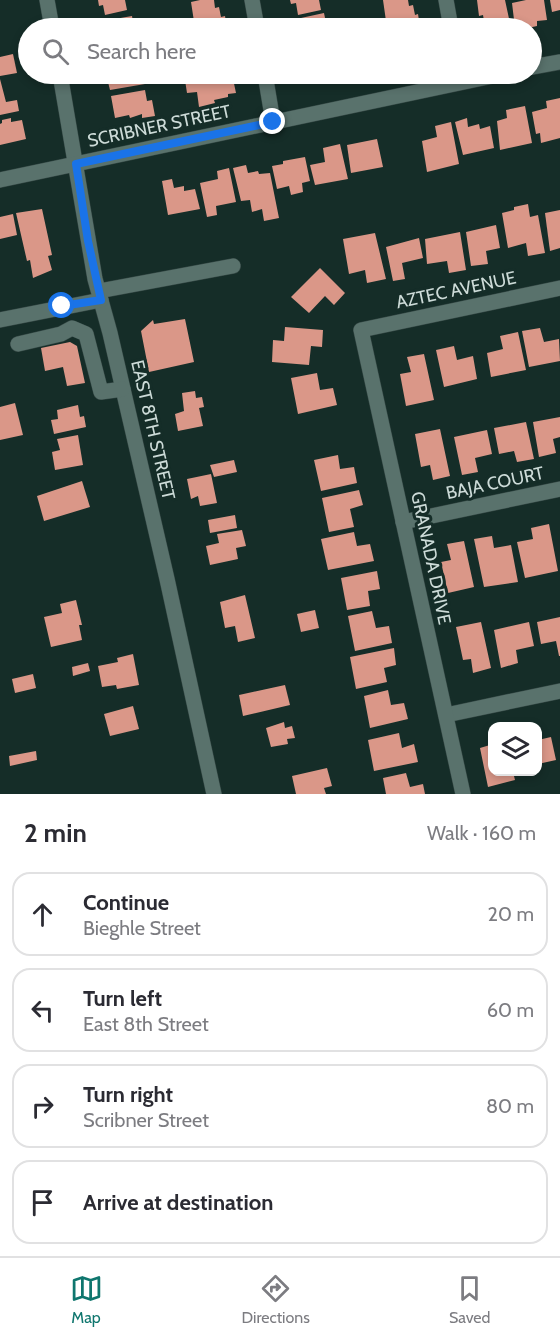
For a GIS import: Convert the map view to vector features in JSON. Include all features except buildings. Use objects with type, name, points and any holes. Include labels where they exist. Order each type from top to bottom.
[{"type":"street","points":[[47,0],[50,18]]},
{"type":"street","points":[[252,0],[255,18]]},
{"type":"street","points":[[446,0],[449,18]]},
{"type":"street","points":[[542,66],[560,62]]},
{"type":"street","name":"EAST 8TH STREET","points":[[62,84],[100,296],[123,389],[213,794]]},
{"type":"street","points":[[267,84],[273,122]]},
{"type":"street","name":"SCRIBNER STREET","points":[[0,180],[273,122],[434,84]]},
{"type":"street","points":[[0,320],[234,266]]},
{"type":"street","name":"AZTEC AVENUE","points":[[361,330],[560,288]]},
{"type":"street","points":[[18,344],[61,334],[72,328],[80,330],[86,334],[101,392],[123,389]]},
{"type":"street","name":"GRANADA DRIVE","points":[[361,330],[463,794]]},
{"type":"street","name":"BAJA COURT","points":[[403,522],[560,489]]},
{"type":"street","points":[[446,716],[560,691]]},
{"type":"route","points":[[62,306],[101,300],[88,241],[76,164],[273,122]]}]
